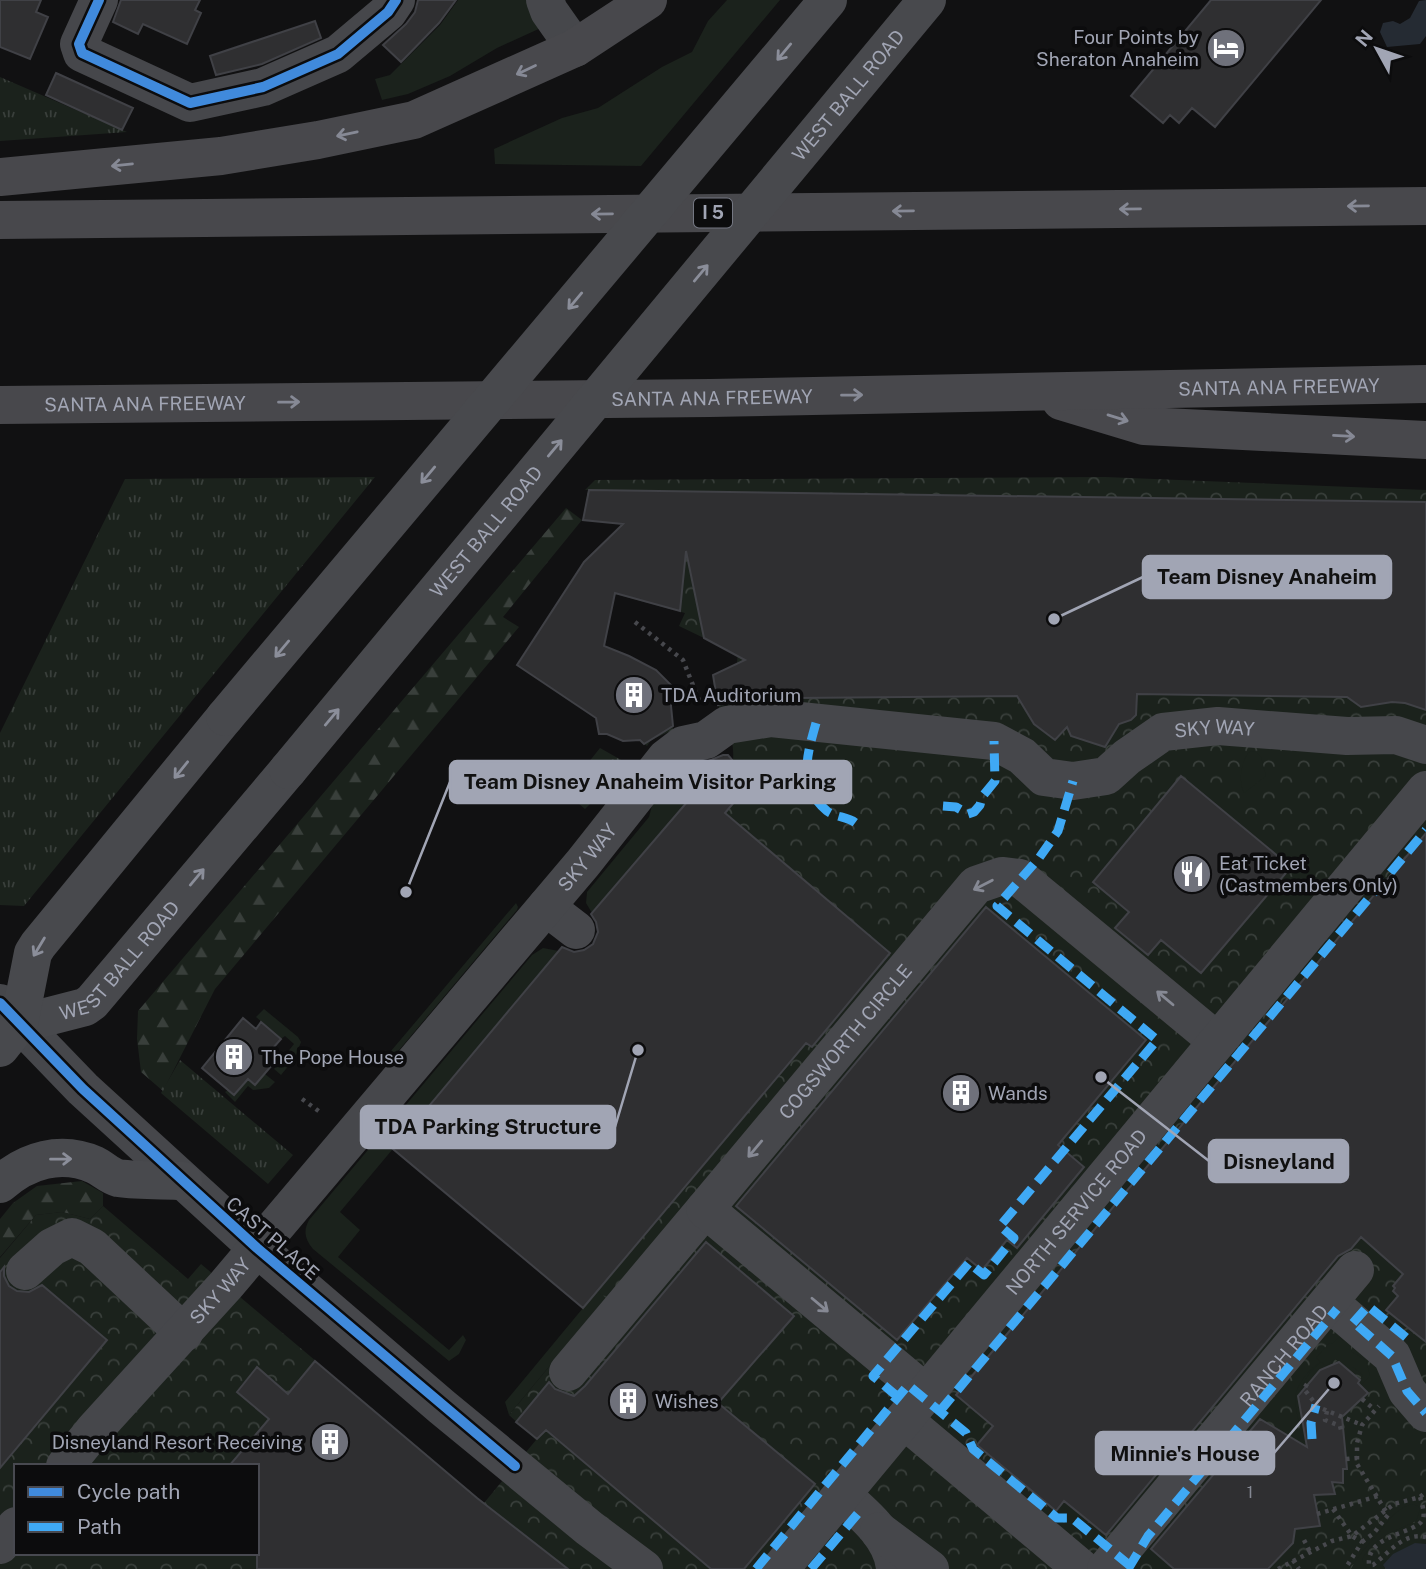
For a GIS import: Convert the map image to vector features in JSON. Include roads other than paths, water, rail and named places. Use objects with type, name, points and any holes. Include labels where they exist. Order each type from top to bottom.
[{"type":"highway","points":[[0,177],[221,156],[414,120],[575,48],[648,0]]},
{"type":"highway","name":"I 5","points":[[0,220],[1426,206]]},
{"type":"highway","name":"SANTA ANA FREEWAY","points":[[0,405],[724,398],[1426,384]]},
{"type":"highway","points":[[1029,391],[1144,426],[1426,440]]},
{"type":"main road","name":"WEST BALL ROAD","points":[[6,1025],[38,945],[225,717],[828,0]]},
{"type":"main road","name":"WEST BALL ROAD","points":[[6,1025],[85,1007],[92,1002],[927,0]]},
{"type":"main road","points":[[0,1184],[34,1163],[65,1157],[97,1166],[116,1177],[183,1181]]},
{"type":"street","points":[[99,0],[79,44],[82,53],[190,103],[263,87],[338,54],[387,12],[396,0]]},
{"type":"street","points":[[545,0],[549,11],[575,48]]},
{"type":"street","name":"SKY WAY","points":[[67,1464],[257,1248],[546,907],[666,758],[683,745],[706,740],[727,725],[771,718],[995,741],[1022,756],[1044,777],[1073,781],[1106,776],[1127,757],[1163,732],[1218,726],[1347,736],[1396,736],[1426,745]]},
{"type":"street","name":"NORTH SERVICE ROAD","points":[[780,1569],[1426,790]]},
{"type":"street","name":"COGSWORTH CIRCLE","points":[[569,1372],[976,885],[1002,876],[1020,878],[1217,1041]]},
{"type":"street","points":[[546,907],[576,930]]},
{"type":"street","name":"CAST PLACE","points":[[6,1025],[83,1089],[257,1248],[442,1407],[487,1412],[515,1466],[604,1509],[644,1569]]},
{"type":"street","points":[[705,1209],[915,1406],[1082,1569]]},
{"type":"street","points":[[25,1271],[52,1247],[72,1237],[92,1247],[184,1333]]},
{"type":"street","name":"RANCH ROAD","points":[[1106,1569],[1355,1270]]},
{"type":"street","points":[[1329,1302],[1392,1356],[1417,1402]]},
{"type":"street","points":[[842,1495],[878,1530],[930,1569]]},
{"type":"street","points":[[0,1545],[14,1528]]},
{"type":"street","points":[[878,1530],[894,1555],[895,1569]]},
{"type":"place","name":"Four Points by Sheraton Anaheim","points":[[1226,48]]},
{"type":"place","name":"Team Disney Anaheim","points":[[1054,619]]},
{"type":"place","name":"TDA Auditorium","points":[[634,695]]},
{"type":"place","name":"Eat Ticket (Castmembers Only)","points":[[1192,874]]},
{"type":"place","name":"Team Disney Anaheim Visitor Parking","points":[[406,892]]},
{"type":"place","name":"TDA Parking Structure","points":[[638,1050]]},
{"type":"place","name":"The Pope House","points":[[234,1057]]},
{"type":"place","name":"Disneyland","points":[[1101,1077]]},
{"type":"place","name":"Wands","points":[[961,1093]]},
{"type":"place","name":"Minnie's House","points":[[1334,1383]]},
{"type":"place","name":"Wishes","points":[[628,1401]]},
{"type":"place","name":"Disneyland Resort Receiving","points":[[330,1442]]}]
